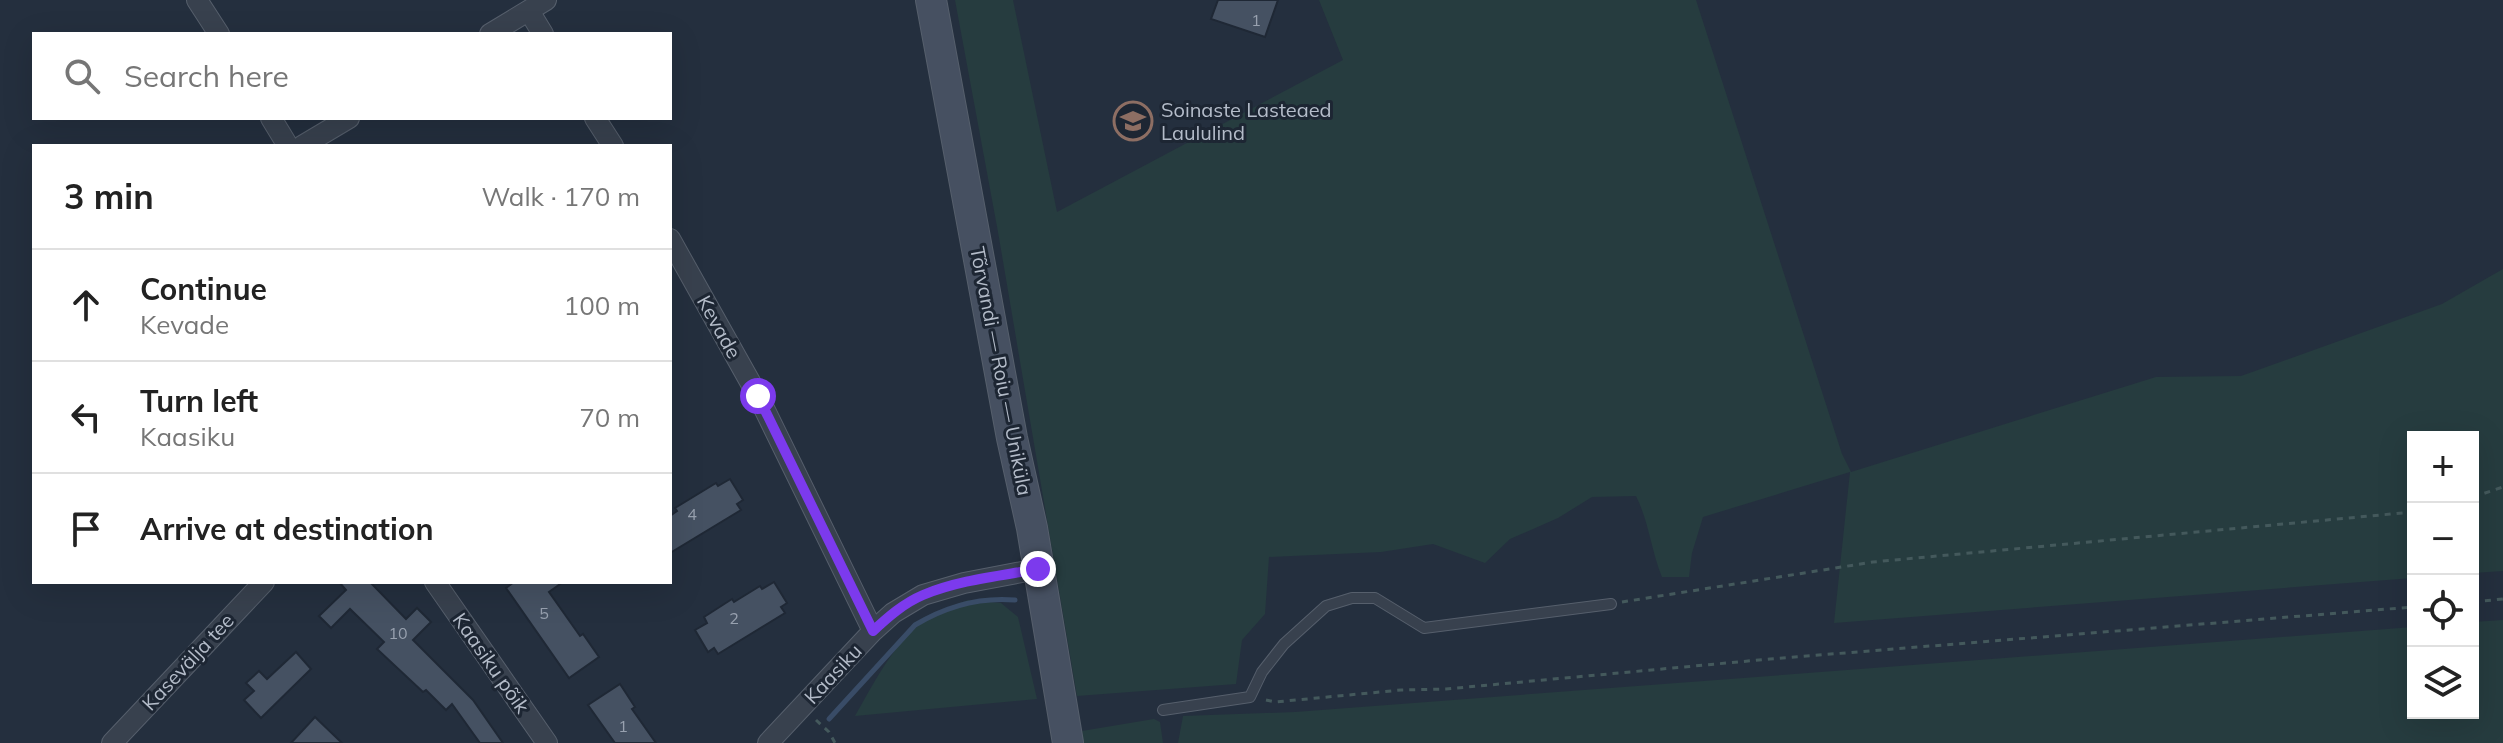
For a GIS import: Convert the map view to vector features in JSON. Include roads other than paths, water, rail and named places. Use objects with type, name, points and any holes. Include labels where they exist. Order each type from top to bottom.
[{"type":"street","points":[[197,0],[218,32]]},
{"type":"street","points":[[493,32],[546,0]]},
{"type":"street","name":"Tõrvandi — Roiu — Uniküla","points":[[931,0],[1068,743]]},
{"type":"street","points":[[529,11],[542,32]]},
{"type":"street","points":[[272,120],[287,144]]},
{"type":"street","points":[[305,144],[346,120]]},
{"type":"street","points":[[596,120],[612,144]]},
{"type":"street","name":"Kevade","points":[[672,243],[758,396],[873,631]]},
{"type":"street","name":"Kaasiku","points":[[768,743],[893,613],[923,595],[964,583],[1038,569]]},
{"type":"street","name":"Kasevälja tee","points":[[112,743],[262,584]]},
{"type":"street","name":"Kaasiku põik","points":[[436,584],[547,743]]},
{"type":"lane","points":[[1163,710],[1250,697],[1262,672],[1284,644],[1326,606],[1352,598],[1375,598],[1424,628],[1611,604]]},
{"type":"waterway","points":[[829,719],[915,625],[963,605],[989,600],[1015,600]]},
{"type":"place","name":"Soinaste Lasteaed Laululind","points":[[1133,121]]}]
